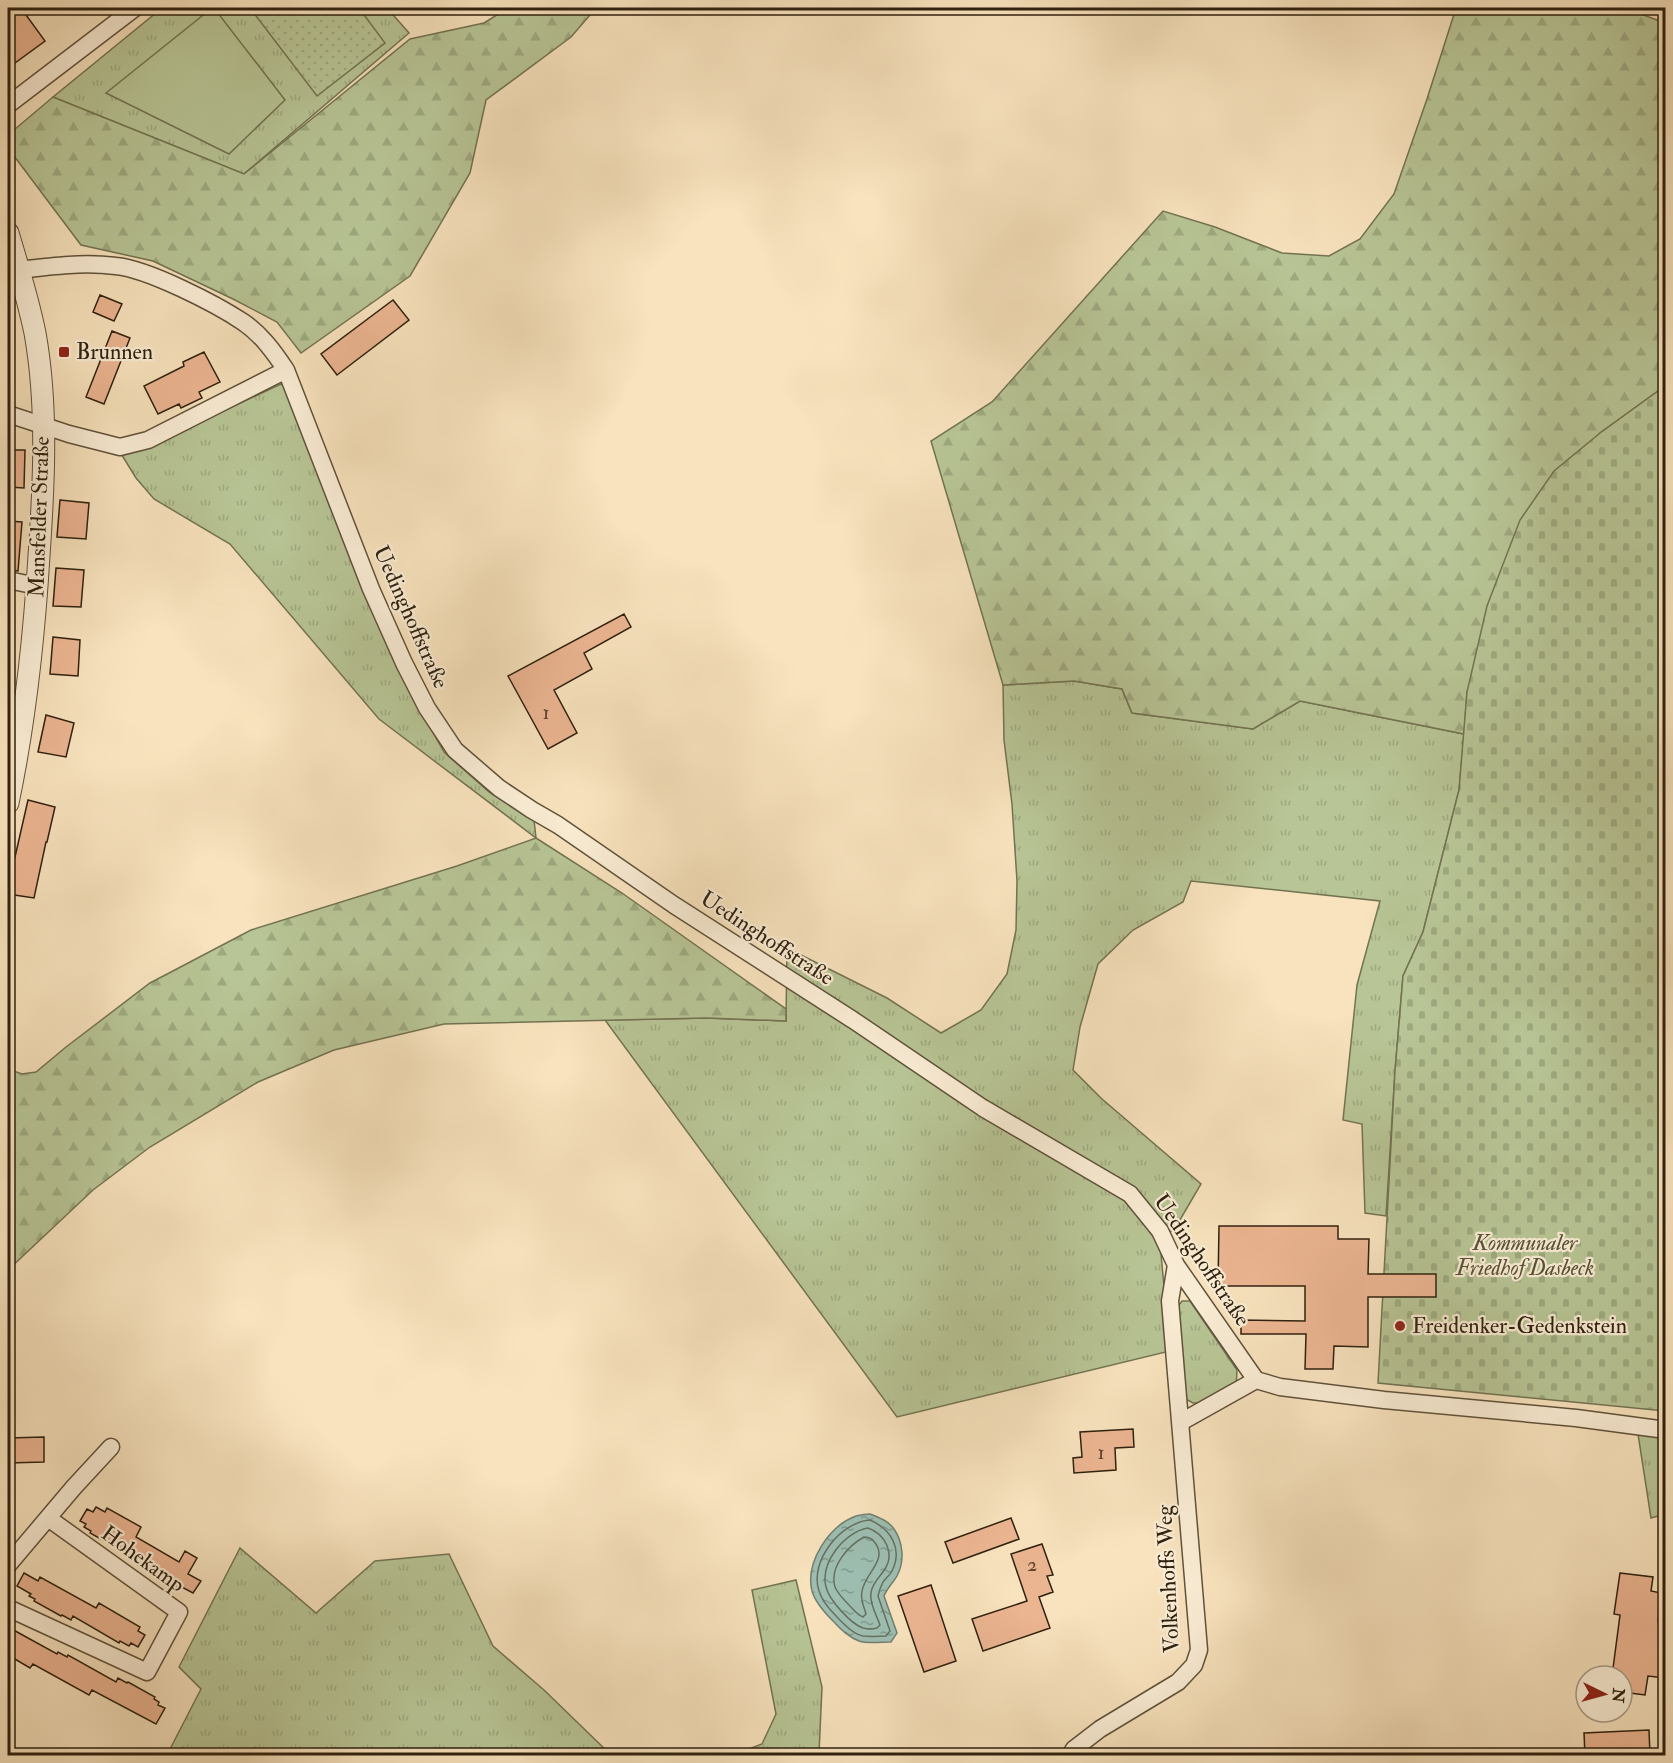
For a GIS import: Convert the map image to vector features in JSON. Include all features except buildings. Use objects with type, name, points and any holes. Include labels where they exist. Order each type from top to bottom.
[{"type":"street","points":[[8,105],[135,8]]},
{"type":"street","name":"Mansfelder Straße","points":[[8,233],[34,333],[43,425],[37,586],[25,701],[11,773],[8,803]]},
{"type":"street","name":"Uedinghoffstraße","points":[[19,270],[81,263],[119,266],[170,284],[243,322],[268,345],[286,370],[371,589],[404,663],[423,699],[455,750],[500,788],[532,810],[558,825],[983,1108],[1130,1194],[1160,1231],[1176,1265],[1256,1380]]},
{"type":"street","points":[[8,414],[69,434],[120,447],[148,440],[286,370]]},
{"type":"street","points":[[8,580],[37,586]]},
{"type":"street","name":"Volkenhoffs Weg","points":[[1070,1755],[1074,1749],[1100,1729],[1178,1683],[1194,1665],[1199,1650],[1170,1301],[1176,1265]]},
{"type":"street","points":[[1181,1422],[1256,1380],[1280,1387],[1384,1400],[1576,1418],[1665,1430]]},
{"type":"street","points":[[8,1565],[111,1447]]},
{"type":"street","name":"Hohekamp","points":[[8,1608],[147,1672],[179,1612],[48,1518]]},
{"type":"green space","points":[[162,8],[387,8],[409,33],[244,174],[53,97]]},
{"type":"green space","points":[[212,8],[285,100],[229,154],[106,93]]},
{"type":"green space","points":[[250,8],[359,8],[385,43],[317,96]]},
{"type":"green space","points":[[508,8],[596,8],[571,37],[486,100],[470,173],[410,276],[301,353],[277,322],[233,299],[153,261],[81,245],[8,148],[8,135],[53,97],[244,174],[410,39],[484,23]]},
{"type":"green space","points":[[1456,8],[1625,8],[1665,23],[1665,386],[1600,433],[1467,692],[1464,734],[1300,701],[1253,729],[1132,713],[1122,689],[1074,681],[1003,685],[931,441],[992,402],[1163,211],[1215,227],[1282,253],[1329,256],[1360,239],[1394,194]]},
{"type":"green space","points":[[283,383],[420,709],[444,752],[489,792],[534,820],[536,838],[379,719],[230,544],[154,499],[136,478],[120,452],[142,449]]},
{"type":"green space","name":"Kommunaler Friedhof Dasbeck","points":[[1665,386],[1665,1411],[1378,1383],[1395,1071],[1403,976],[1423,932],[1459,790],[1467,692],[1487,606],[1520,520],[1554,471],[1600,433]]},
{"type":"green space","points":[[1074,681],[1122,689],[1132,713],[1253,729],[1300,701],[1464,734],[1459,790],[1423,932],[1403,976],[1386,1216],[1365,1213],[1362,1124],[1343,1120],[1357,985],[1380,901],[1191,881],[1183,902],[1133,930],[1098,964],[1080,1027],[1073,1070],[1102,1099],[1201,1184],[1177,1225],[1160,1243],[1170,1351],[897,1417],[605,1020],[707,1018],[786,1021],[787,948],[887,998],[941,1033],[981,1010],[1007,974],[1016,930],[1017,881],[1012,804],[1004,740],[1003,685]]},
{"type":"green space","points":[[536,838],[622,893],[786,1009],[786,1021],[707,1018],[444,1024],[334,1050],[258,1082],[150,1147],[93,1190],[8,1270],[8,1069],[22,1074],[36,1072],[150,983],[251,930],[457,866]]},
{"type":"green space","points":[[1182,1301],[1190,1301],[1237,1370],[1236,1388],[1206,1403],[1193,1403],[1184,1398],[1176,1309]]},
{"type":"green space","points":[[1638,1434],[1665,1438],[1665,1514],[1651,1518]]},
{"type":"green space","points":[[240,1548],[316,1613],[375,1561],[449,1554],[493,1646],[544,1690],[611,1755],[167,1755],[201,1689],[179,1667]]},
{"type":"green space","points":[[796,1580],[822,1687],[819,1753],[817,1756],[733,1755],[762,1744],[776,1714],[752,1590]]},
{"type":"water","points":[[870,1514],[892,1526],[901,1546],[900,1570],[884,1596],[897,1633],[891,1642],[866,1642],[851,1637],[824,1611],[812,1591],[812,1568],[828,1536],[846,1521],[856,1516]]},
{"type":"place","name":"Brunnen","points":[[64,352]]},
{"type":"place","name":"Freidenker-Gedenkstein","points":[[1400,1326]]}]
